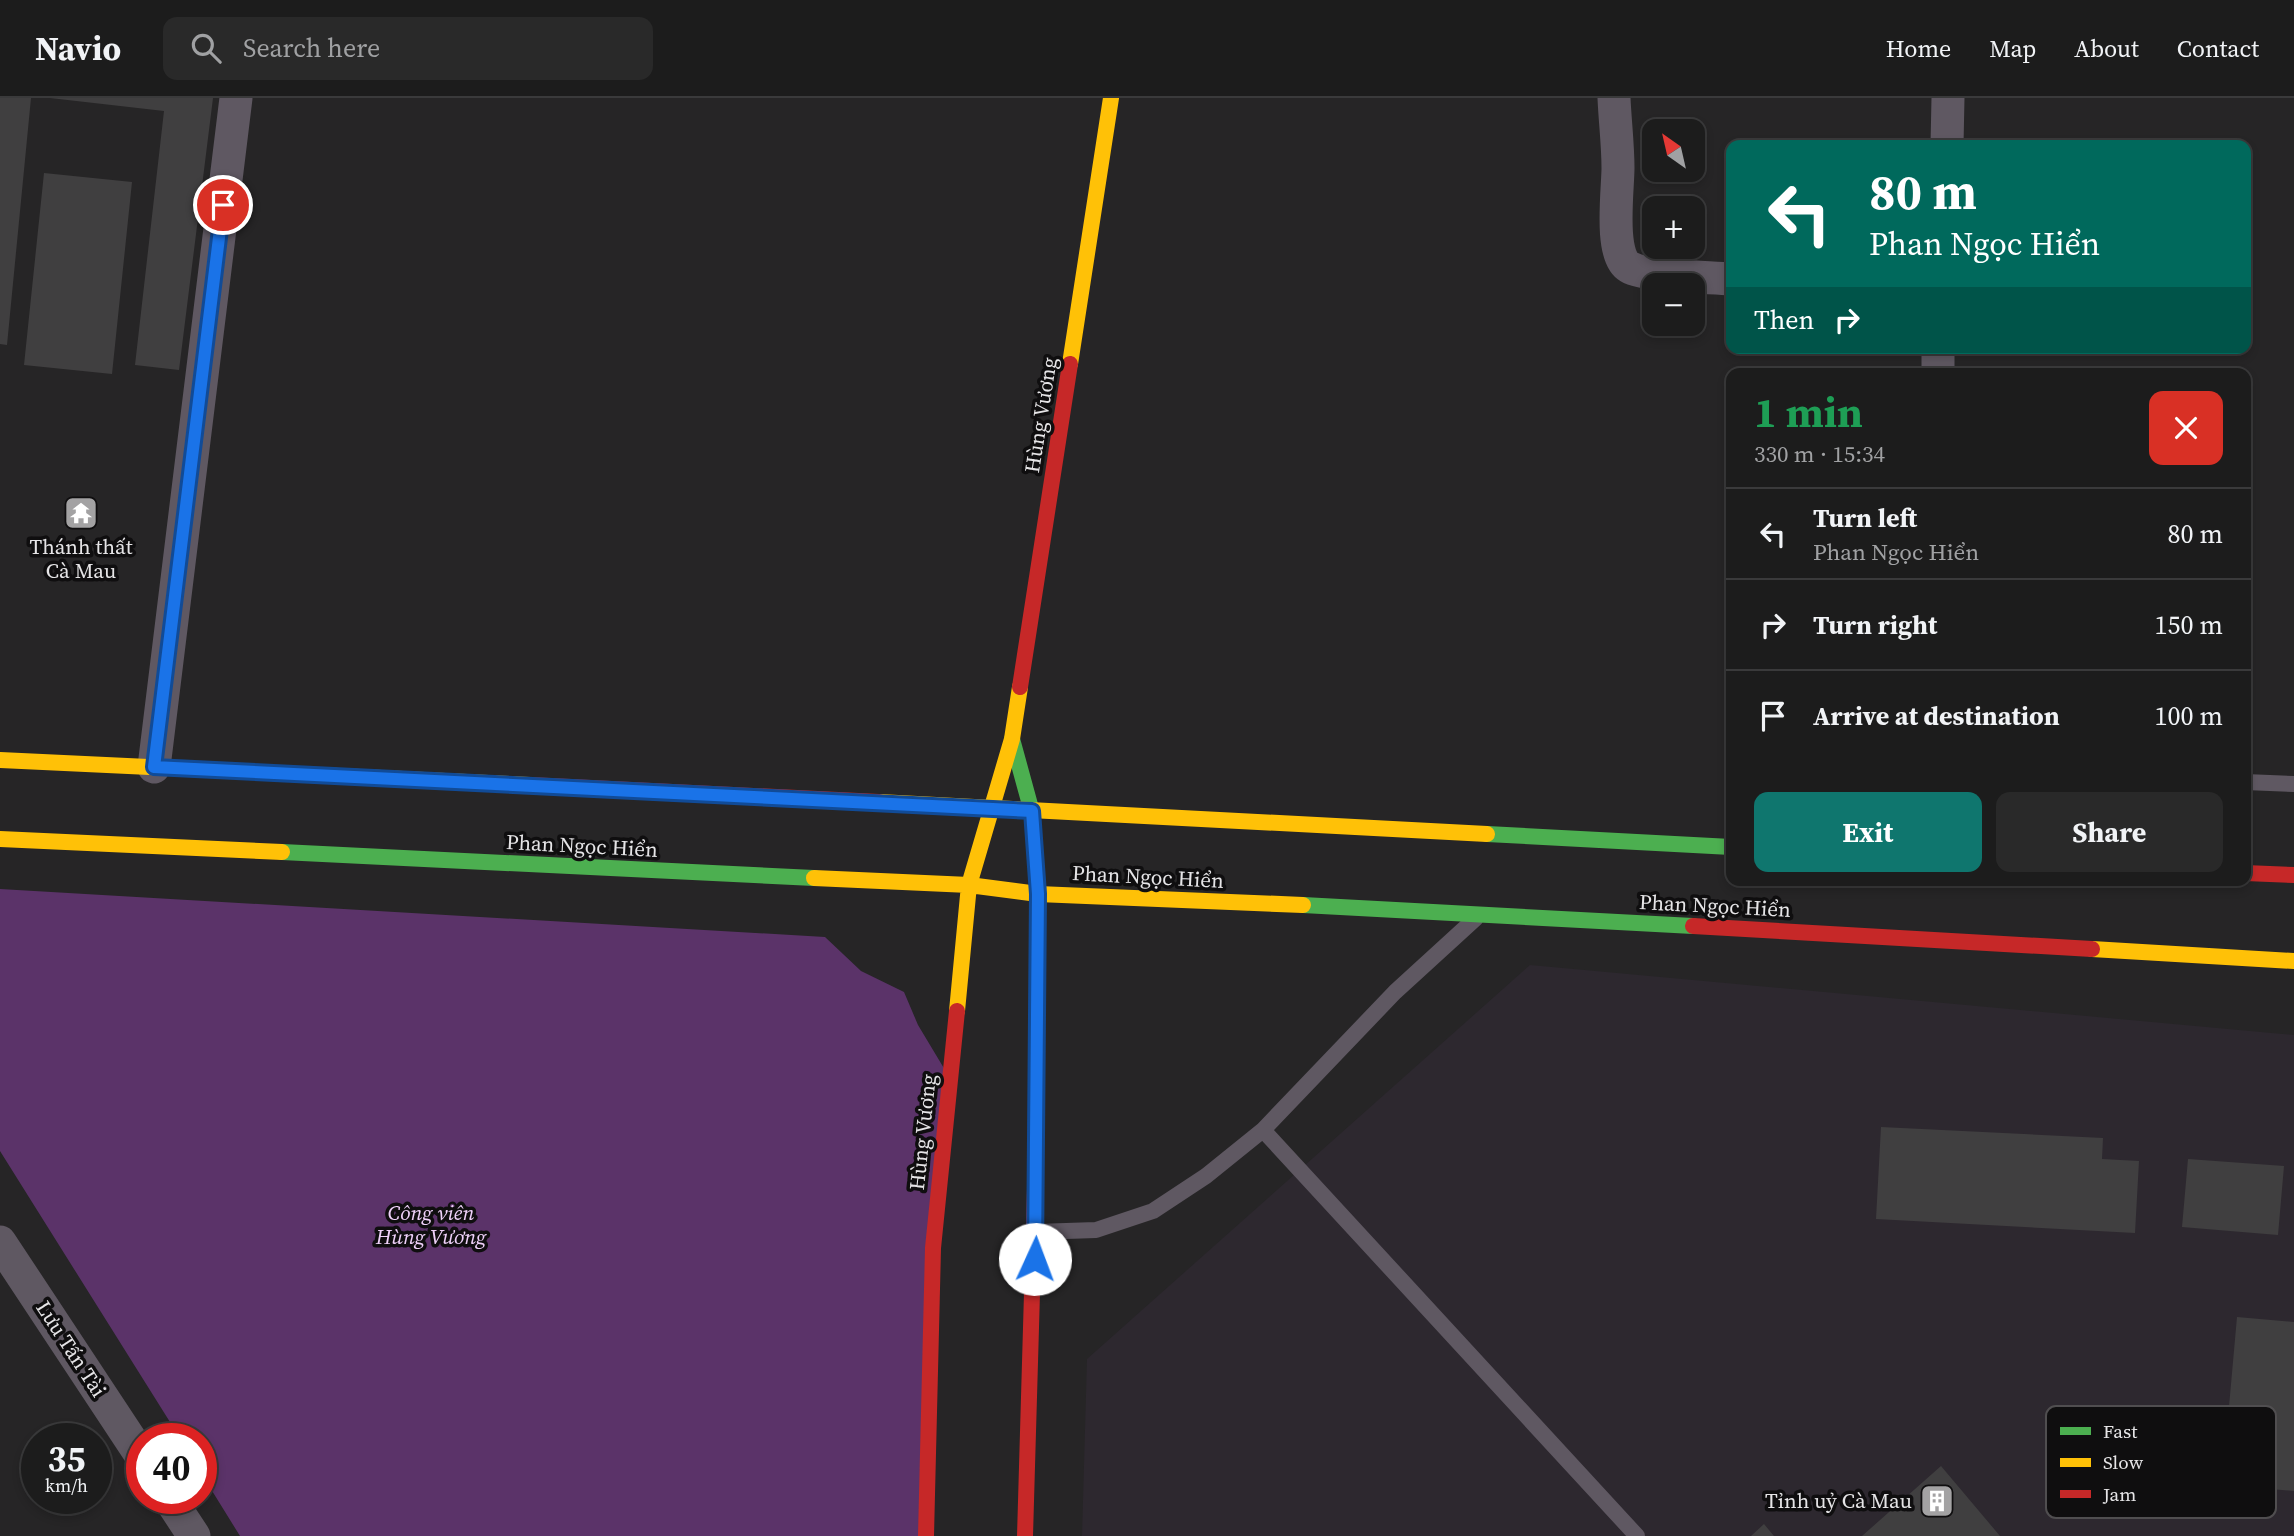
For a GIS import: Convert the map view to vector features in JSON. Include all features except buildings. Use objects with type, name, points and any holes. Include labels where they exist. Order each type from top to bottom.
[{"type":"main road","name":"Hùng Vương","points":[[926,1536],[933,1248],[969,885],[1012,739],[1111,98]]},
{"type":"main road","name":"Hùng Vương","points":[[1012,739],[1032,811],[1038,894],[1036,1231],[1025,1536]]},
{"type":"main road","points":[[0,760],[990,807],[1726,847]]},
{"type":"main road","name":"Phan Ngọc Hiển","points":[[0,839],[969,885],[1038,894],[1482,913],[2294,961]]},
{"type":"main road","points":[[2251,873],[2294,875]]},
{"type":"street","points":[[154,767],[236,98]]},
{"type":"street","points":[[1614,98],[1618,166],[1616,233],[1622,260],[1629,268],[1650,272],[1726,279]]},
{"type":"street","points":[[1947,140],[1948,98]]},
{"type":"street","name":"Lưu Tấn Tài","points":[[0,1242],[126,1433]]},
{"type":"street","points":[[180,1514],[194,1536]]},
{"type":"lane","points":[[2251,782],[2294,784]]},
{"type":"lane","points":[[1036,1231],[1096,1230],[1153,1211],[1206,1176],[1263,1130],[1395,992],[1482,913]]},
{"type":"lane","points":[[1263,1130],[1637,1536]]},
{"type":"shaded area","points":[[1530,965],[2294,1035],[2294,1536],[1082,1536],[1087,1359]]},
{"type":"green space","name":"Công viên Hùng Vương","points":[[0,889],[825,937],[861,971],[904,992],[918,1025],[948,1075],[926,1536],[240,1536],[217,1499],[217,1423],[171,1423],[0,1151]]},
{"type":"traffic: fast","points":[[1012,739],[1032,812],[1038,894],[1036,1154]]},
{"type":"traffic: fast","points":[[1487,834],[1726,847]]},
{"type":"traffic: fast","points":[[282,852],[814,878]]},
{"type":"traffic: fast","points":[[1303,905],[1693,926]]},
{"type":"traffic: slow","points":[[1070,364],[1111,98]]},
{"type":"traffic: slow","points":[[957,1011],[969,885],[1012,739],[1020,687]]},
{"type":"traffic: slow","points":[[0,760],[530,785]]},
{"type":"traffic: slow","points":[[879,802],[1487,834]]},
{"type":"traffic: slow","points":[[0,839],[282,852]]},
{"type":"traffic: slow","points":[[814,878],[969,885],[1038,894],[1303,905]]},
{"type":"traffic: slow","points":[[2092,949],[2294,961]]},
{"type":"traffic: jam","points":[[1020,687],[1070,364]]},
{"type":"traffic: jam","points":[[530,785],[879,802]]},
{"type":"traffic: jam","points":[[2251,873],[2294,875]]},
{"type":"traffic: jam","points":[[1693,926],[2092,949]]},
{"type":"traffic: jam","points":[[926,1536],[933,1248],[957,1011]]},
{"type":"traffic: jam","points":[[1025,1536],[1036,1154]]},
{"type":"place","name":"Thánh thất Cà Mau","points":[[81,513]]},
{"type":"place","name":"Tỉnh uỷ Cà Mau","points":[[1937,1501]]},
{"type":"route","points":[[223,205],[154,767],[1032,811],[1038,894],[1035,1259]]}]
